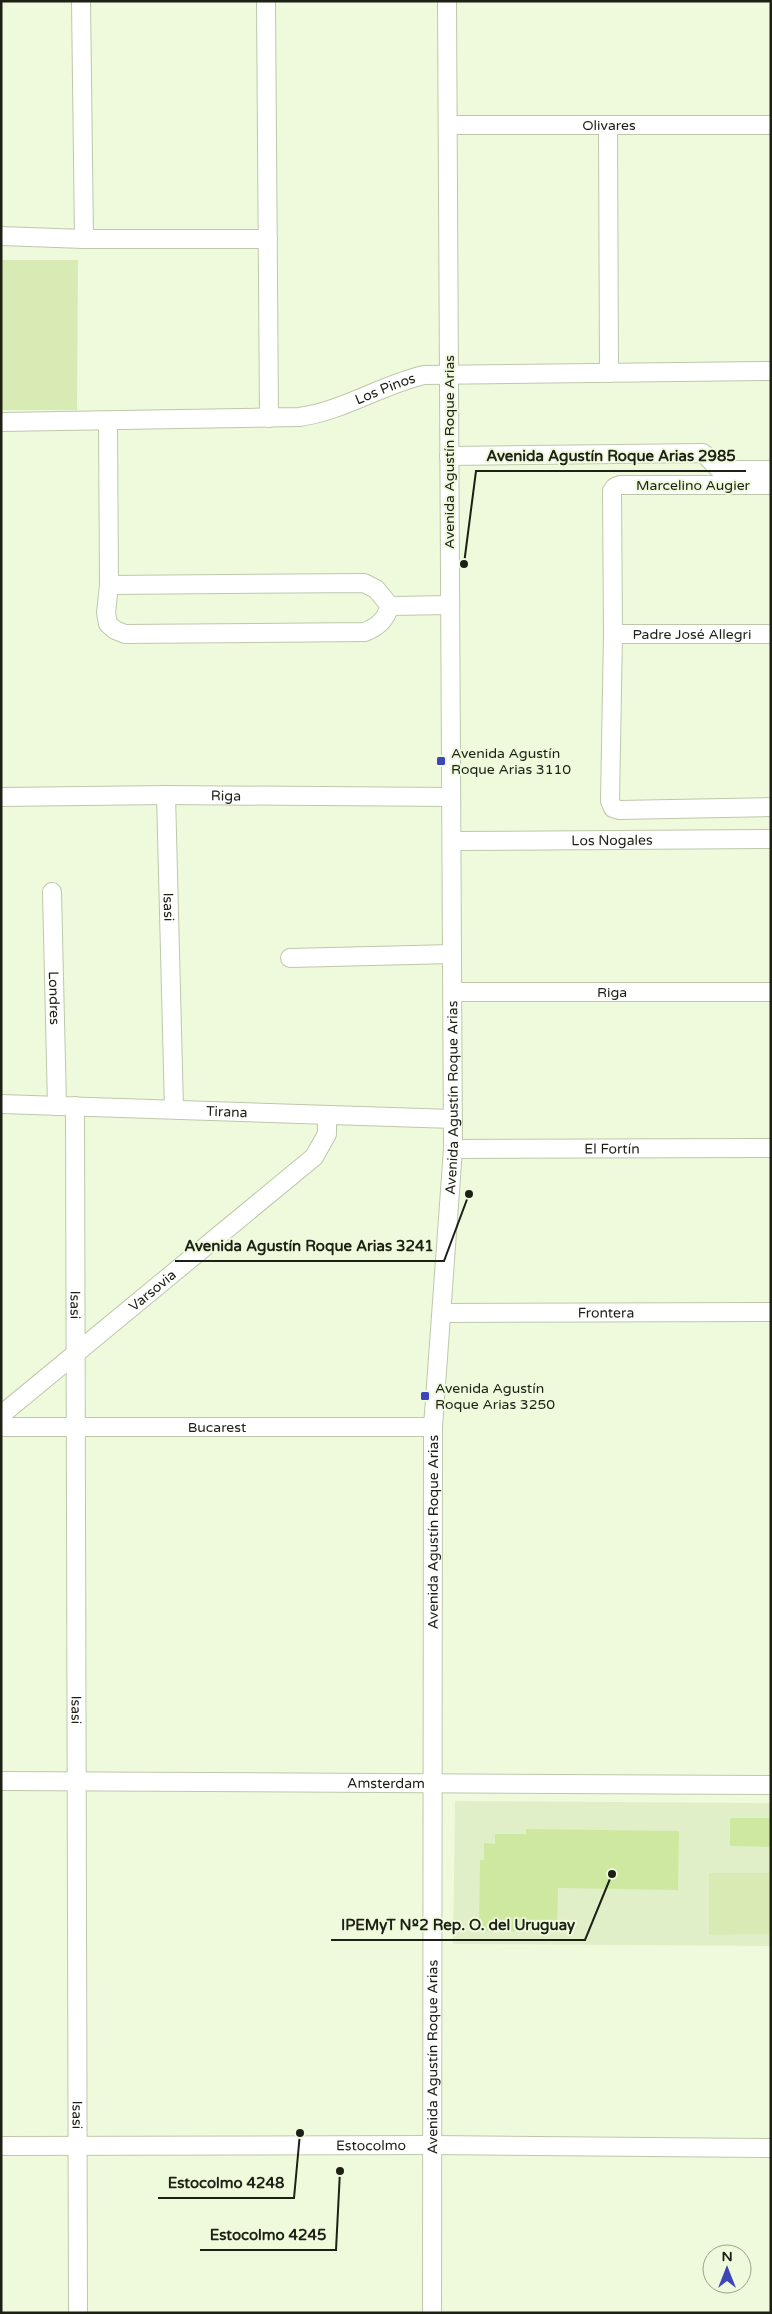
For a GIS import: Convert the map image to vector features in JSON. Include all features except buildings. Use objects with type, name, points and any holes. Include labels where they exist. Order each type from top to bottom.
[{"type":"street","points":[[81,1],[84,239]]},
{"type":"street","points":[[266,1],[270,418]]},
{"type":"street","name":"Avenida Agustín Roque Arias","points":[[432,2313],[434,1427],[453,1149],[453,841],[451,797],[447,1]]},
{"type":"street","name":"Olivares","points":[[448,125],[771,124]]},
{"type":"street","points":[[608,125],[609,373]]},
{"type":"street","points":[[1,236],[84,239],[268,239]]},
{"type":"street","name":"Los Pinos","points":[[1,422],[108,422],[270,418],[317,414],[404,380],[424,375],[771,371]]},
{"type":"street","points":[[108,422],[109,584],[106,613],[108,624],[114,630],[125,634],[365,632],[378,626],[386,616],[390,606]]},
{"type":"street","points":[[449,456],[703,453],[720,470],[771,470]]},
{"type":"street","name":"Marcelino Augier","points":[[613,634],[612,491],[615,486],[771,485]]},
{"type":"street","points":[[109,584],[364,583],[376,589],[390,606]]},
{"type":"street","points":[[390,606],[450,606]]},
{"type":"street","points":[[613,634],[610,801],[613,808],[619,810],[771,807]]},
{"type":"street","name":"Padre José Allegri","points":[[613,634],[771,634]]},
{"type":"street","name":"Isasi","points":[[166,795],[174,1109]]},
{"type":"street","name":"Riga","points":[[1,796],[451,797]]},
{"type":"street","name":"Los Nogales","points":[[453,841],[771,839]]},
{"type":"street","name":"Londres","points":[[52,892],[57,1106]]},
{"type":"street","points":[[290,958],[452,954]]},
{"type":"street","name":"Riga","points":[[453,992],[771,992]]},
{"type":"street","name":"Tirana","points":[[1,1104],[453,1119]]},
{"type":"street","name":"Isasi","points":[[75,1106],[75,1781],[78,2313]]},
{"type":"street","name":"Varsovia","points":[[1,1415],[314,1157],[327,1134],[327,1115]]},
{"type":"street","name":"El Fortín","points":[[453,1149],[771,1148]]},
{"type":"street","name":"Frontera","points":[[442,1313],[771,1312]]},
{"type":"street","name":"Bucarest","points":[[1,1427],[434,1427]]},
{"type":"street","name":"Amsterdam","points":[[1,1781],[771,1785]]},
{"type":"street","name":"Estocolmo","points":[[1,2146],[431,2145],[771,2148]]},
{"type":"shaded area","points":[[1,260],[78,260],[77,410],[1,410]]},
{"type":"shaded area","points":[[455,1801],[771,1803],[771,1946],[453,1944]]},
{"type":"shaded area","points":[[709,1873],[771,1873],[771,1934],[709,1935]]},
{"type":"place","name":"Avenida Agustín Roque Arias 2985","points":[[464,564]]},
{"type":"place","name":"Avenida Agustín Roque Arias 3110","points":[[441,761]]},
{"type":"place","name":"Avenida Agustín Roque Arias 3241","points":[[469,1194]]},
{"type":"place","name":"Avenida Agustín Roque Arias 3250","points":[[425,1396]]},
{"type":"place","name":"IPEMyT Nº2 Rep. O. del Uruguay","points":[[612,1874]]},
{"type":"place","name":"Estocolmo 4248","points":[[300,2133]]},
{"type":"place","name":"Estocolmo 4245","points":[[340,2171]]}]
